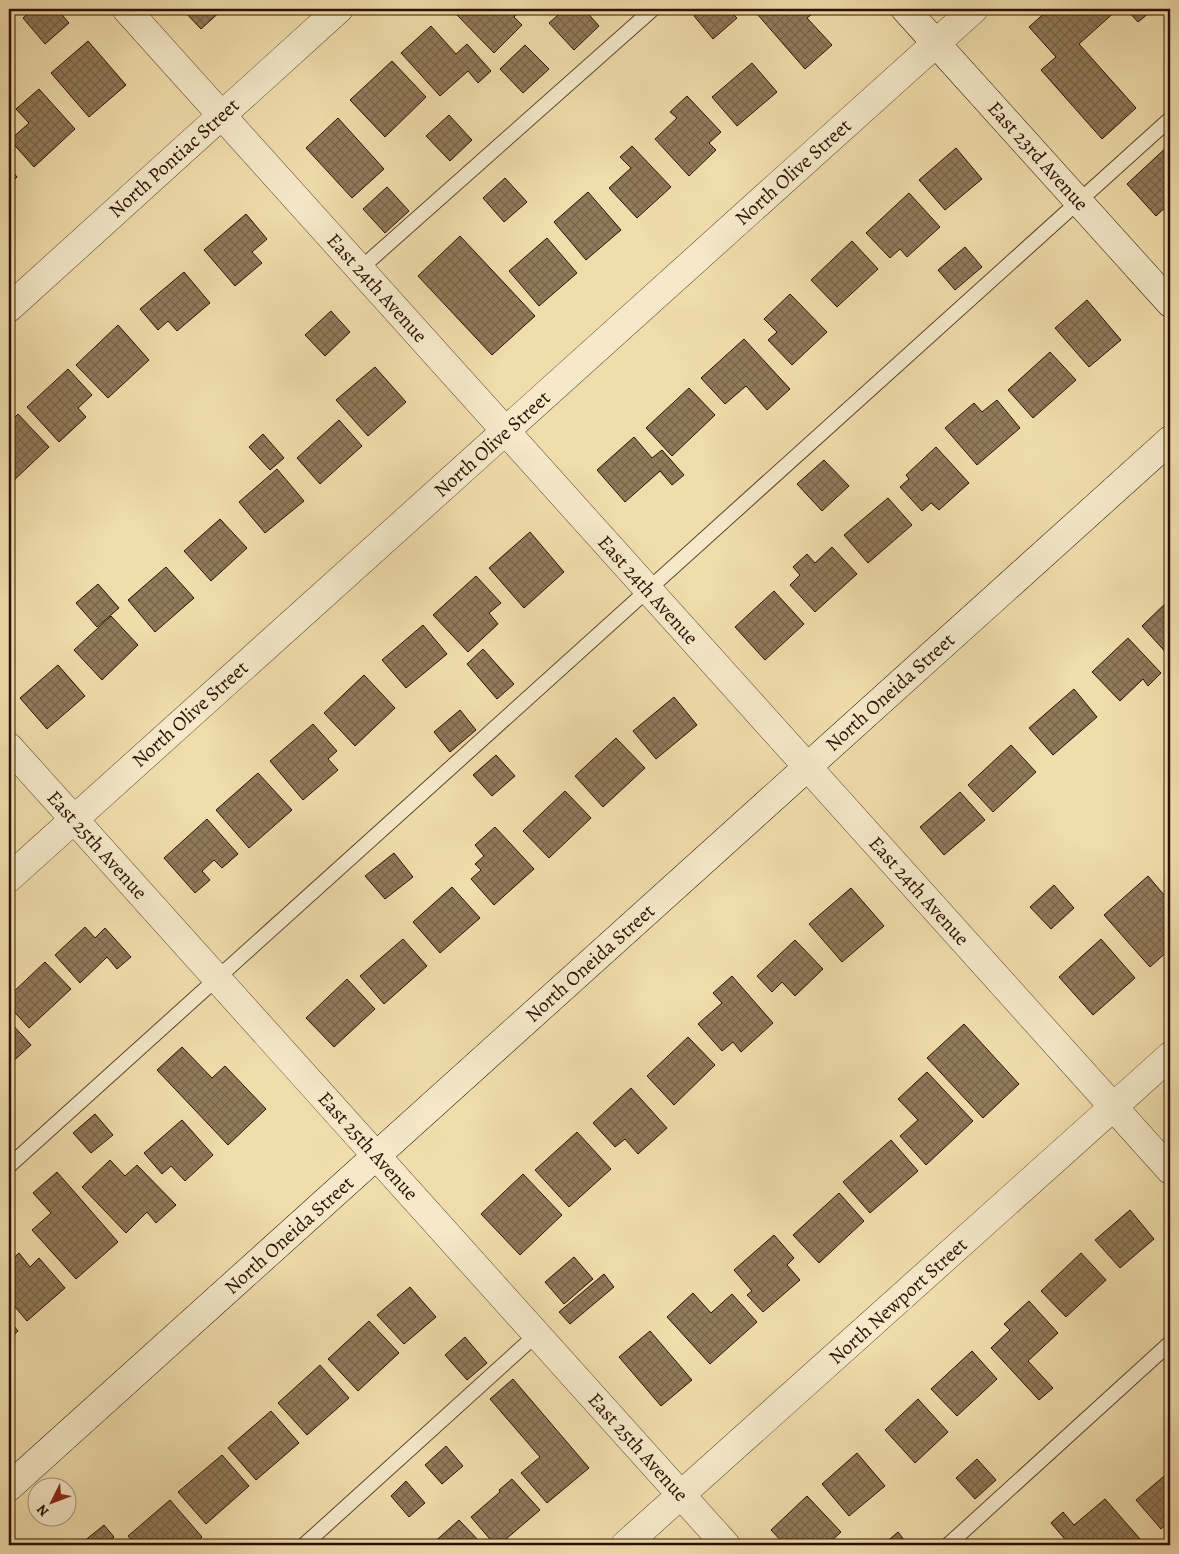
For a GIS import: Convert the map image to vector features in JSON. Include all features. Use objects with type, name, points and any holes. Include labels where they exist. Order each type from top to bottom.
[{"type":"street","name":"East 24th Avenue","points":[[126,9],[1170,1170]]},
{"type":"street","name":"North Pontiac Street","points":[[9,308],[339,9]]},
{"type":"street","name":"East 23rd Avenue","points":[[905,9],[1170,304]]},
{"type":"street","name":"North Olive Street","points":[[9,878],[974,9]]},
{"type":"street","name":"North Oneida Street","points":[[9,1487],[1170,440]]},
{"type":"street","name":"East 25th Avenue","points":[[9,747],[726,1545]]},
{"type":"street","name":"North Newport Street","points":[[625,1545],[1170,1056]]},
{"type":"lane","points":[[360,269],[653,9]]},
{"type":"lane","points":[[9,1166],[1170,119]]},
{"type":"lane","points":[[304,1545],[537,1334]]},
{"type":"lane","points":[[948,1545],[1170,1343]]},
{"type":"building","points":[[33,9],[57,9],[69,23],[45,44],[23,18]]},
{"type":"building","points":[[182,9],[223,9],[201,29]]},
{"type":"building","points":[[461,9],[522,9],[514,17],[522,25],[494,53],[456,14]]},
{"type":"building","points":[[565,9],[584,9],[599,26],[574,50],[549,23]]},
{"type":"building","points":[[702,9],[728,9],[737,18],[713,39],[694,16]]},
{"type":"building","points":[[765,9],[807,9],[812,14],[807,18],[832,45],[805,69],[758,15]]},
{"type":"building","points":[[1049,9],[1118,9],[1079,44],[1136,108],[1102,139],[1041,70],[1056,57],[1029,27]]},
{"type":"building","points":[[1126,9],[1154,9],[1138,22]]},
{"type":"building","points":[[431,26],[456,54],[467,44],[491,71],[478,83],[468,71],[440,96],[401,53]]},
{"type":"building","points":[[88,41],[126,85],[89,117],[51,73]]},
{"type":"building","points":[[525,45],[549,69],[523,93],[500,69]]},
{"type":"building","points":[[392,61],[426,97],[385,137],[350,100]]},
{"type":"building","points":[[752,63],[777,92],[737,126],[712,97]]},
{"type":"building","points":[[39,89],[75,129],[34,167],[10,140],[29,123],[16,109]]},
{"type":"building","points":[[687,96],[721,132],[709,143],[716,150],[689,176],[655,139],[677,118],[670,112]]},
{"type":"building","points":[[449,115],[472,140],[450,161],[426,136]]},
{"type":"building","points":[[338,118],[384,169],[352,198],[306,148]]},
{"type":"building","points":[[1170,144],[1170,203],[1156,216],[1127,184]]},
{"type":"building","points":[[632,146],[671,187],[637,218],[609,188],[631,168],[620,157]]},
{"type":"building","points":[[956,148],[982,179],[945,210],[919,180]]},
{"type":"building","points":[[9,167],[17,177],[9,185]]},
{"type":"building","points":[[505,178],[527,202],[504,222],[483,198]]},
{"type":"building","points":[[387,187],[409,211],[385,233],[363,209]]},
{"type":"building","points":[[588,192],[621,230],[586,260],[554,222]]},
{"type":"building","points":[[909,193],[940,227],[907,257],[900,249],[890,258],[866,233]]},
{"type":"building","points":[[246,214],[267,239],[252,252],[262,263],[235,286],[204,250]]},
{"type":"building","points":[[460,236],[535,316],[492,355],[418,276]]},
{"type":"building","points":[[547,238],[577,273],[539,306],[509,271]]},
{"type":"building","points":[[852,241],[878,269],[837,307],[811,280]]},
{"type":"building","points":[[965,247],[982,267],[955,290],[938,270]]},
{"type":"building","points":[[184,272],[210,303],[177,331],[168,321],[158,330],[140,309]]},
{"type":"building","points":[[790,294],[827,332],[792,365],[768,340],[777,332],[764,319]]},
{"type":"building","points":[[1087,300],[1121,340],[1089,367],[1055,328]]},
{"type":"building","points":[[331,311],[350,332],[325,356],[305,335]]},
{"type":"building","points":[[118,325],[149,360],[108,398],[76,365]]},
{"type":"building","points":[[744,339],[790,389],[767,410],[746,386],[725,404],[701,378]]},
{"type":"building","points":[[1050,352],[1076,380],[1033,418],[1008,390]]},
{"type":"building","points":[[375,367],[406,402],[368,436],[336,400]]},
{"type":"building","points":[[68,369],[92,395],[78,408],[86,417],[59,442],[27,407]]},
{"type":"building","points":[[689,388],[715,415],[672,456],[646,428]]},
{"type":"building","points":[[997,400],[1020,428],[977,465],[945,428],[974,403],[982,412]]},
{"type":"building","points":[[18,414],[49,447],[10,484],[9,423]]},
{"type":"building","points":[[339,420],[362,446],[320,484],[297,458]]},
{"type":"building","points":[[263,434],[284,458],[270,470],[249,447]]},
{"type":"building","points":[[634,437],[652,458],[662,450],[684,475],[672,485],[660,471],[625,502],[597,470]]},
{"type":"building","points":[[936,447],[969,483],[939,510],[931,503],[922,511],[900,487],[909,479],[906,475]]},
{"type":"building","points":[[824,460],[849,486],[822,511],[797,484]]},
{"type":"building","points":[[277,469],[304,501],[265,533],[239,502]]},
{"type":"building","points":[[888,498],[912,525],[868,563],[844,535]]},
{"type":"building","points":[[220,519],[247,548],[211,581],[184,551]]},
{"type":"building","points":[[530,532],[564,572],[524,608],[489,568]]},
{"type":"building","points":[[832,547],[857,574],[815,612],[790,585],[800,575],[793,567],[807,554],[815,563]]},
{"type":"building","points":[[166,567],[194,598],[155,632],[128,600]]},
{"type":"building","points":[[476,576],[501,603],[489,613],[498,624],[468,652],[433,615]]},
{"type":"building","points":[[98,584],[119,608],[97,627],[76,603]]},
{"type":"building","points":[[774,591],[804,624],[765,660],[735,627]]},
{"type":"building","points":[[1170,599],[1170,657],[1142,626]]},
{"type":"building","points":[[111,616],[138,645],[102,680],[74,650]]},
{"type":"building","points":[[423,625],[447,654],[406,688],[382,660]]},
{"type":"building","points":[[9,637],[15,644],[9,650]]},
{"type":"building","points":[[1128,638],[1161,673],[1148,686],[1143,679],[1120,701],[1092,672]]},
{"type":"building","points":[[483,649],[514,684],[497,699],[467,664]]},
{"type":"building","points":[[58,665],[85,696],[47,729],[20,698]]},
{"type":"building","points":[[364,675],[395,708],[355,746],[324,713]]},
{"type":"building","points":[[1074,689],[1097,717],[1053,755],[1029,728]]},
{"type":"building","points":[[674,697],[697,725],[656,759],[633,731]]},
{"type":"building","points":[[460,710],[476,730],[450,752],[434,732]]},
{"type":"building","points":[[313,724],[337,751],[328,759],[338,770],[303,800],[270,761]]},
{"type":"building","points":[[616,738],[645,768],[603,807],[575,776]]},
{"type":"building","points":[[1011,745],[1036,772],[993,812],[968,785]]},
{"type":"building","points":[[496,755],[515,776],[492,796],[473,775]]},
{"type":"building","points":[[258,773],[292,810],[249,848],[216,810]]},
{"type":"building","points":[[565,791],[591,818],[549,858],[523,831]]},
{"type":"building","points":[[960,792],[985,820],[944,855],[920,827]]},
{"type":"building","points":[[207,819],[238,854],[222,868],[214,860],[202,871],[210,880],[195,893],[164,858]]},
{"type":"building","points":[[495,827],[534,869],[494,905],[471,879],[481,870],[475,864],[484,856],[475,845]]},
{"type":"building","points":[[394,853],[413,877],[385,899],[365,876]]},
{"type":"building","points":[[1148,876],[1170,902],[1170,921],[1168,923],[1170,926],[1170,949],[1150,967],[1104,915]]},
{"type":"building","points":[[1054,885],[1074,908],[1051,929],[1030,907]]},
{"type":"building","points":[[452,887],[480,918],[440,953],[413,922]]},
{"type":"building","points":[[851,888],[884,926],[842,962],[809,924]]},
{"type":"building","points":[[85,927],[95,938],[105,928],[131,957],[117,969],[107,957],[80,983],[55,955]]},
{"type":"building","points":[[403,939],[427,966],[384,1004],[360,976]]},
{"type":"building","points":[[1101,939],[1135,978],[1093,1015],[1059,977]]},
{"type":"building","points":[[795,940],[823,969],[795,996],[782,982],[772,992],[757,976]]},
{"type":"building","points":[[45,962],[71,989],[29,1028],[9,1006],[9,996]]},
{"type":"building","points":[[732,976],[773,1023],[741,1052],[733,1042],[722,1051],[698,1024],[722,1003],[713,993]]},
{"type":"building","points":[[347,979],[375,1009],[334,1047],[306,1018]]},
{"type":"building","points":[[9,1021],[31,1045],[9,1065]]},
{"type":"building","points":[[964,1024],[1019,1084],[983,1118],[927,1058]]},
{"type":"building","points":[[688,1037],[715,1065],[674,1105],[647,1076]]},
{"type":"building","points":[[182,1047],[212,1078],[225,1066],[266,1109],[228,1145],[157,1070]]},
{"type":"building","points":[[927,1072],[973,1121],[926,1165],[900,1136],[918,1120],[898,1099]]},
{"type":"building","points":[[631,1088],[667,1128],[638,1154],[625,1139],[615,1147],[593,1123]]},
{"type":"building","points":[[95,1114],[113,1135],[91,1153],[73,1133]]},
{"type":"building","points":[[182,1120],[213,1155],[185,1181],[171,1166],[162,1174],[144,1153]]},
{"type":"building","points":[[577,1132],[611,1169],[569,1207],[535,1170]]},
{"type":"building","points":[[891,1140],[918,1171],[870,1213],[843,1182]]},
{"type":"building","points":[[110,1160],[125,1176],[137,1165],[176,1205],[156,1223],[147,1212],[126,1233],[82,1187]]},
{"type":"building","points":[[57,1172],[118,1242],[76,1279],[32,1230],[51,1213],[33,1193]]},
{"type":"building","points":[[523,1174],[562,1215],[520,1255],[481,1214]]},
{"type":"building","points":[[839,1193],[864,1221],[819,1263],[793,1235]]},
{"type":"building","points":[[1130,1210],[1154,1239],[1120,1268],[1095,1240]]},
{"type":"building","points":[[774,1235],[794,1258],[787,1265],[800,1280],[763,1312],[747,1295],[752,1291],[734,1270]]},
{"type":"building","points":[[19,1253],[30,1267],[39,1258],[65,1288],[27,1321],[9,1300],[9,1262]]},
{"type":"building","points":[[1081,1253],[1106,1280],[1066,1317],[1041,1291]]},
{"type":"building","points":[[574,1257],[593,1279],[564,1304],[545,1282]]},
{"type":"building","points":[[604,1274],[614,1287],[570,1324],[559,1312]]},
{"type":"building","points":[[410,1287],[436,1317],[404,1344],[377,1315]]},
{"type":"building","points":[[693,1293],[711,1313],[732,1294],[757,1322],[710,1364],[667,1317]]},
{"type":"building","points":[[1029,1301],[1058,1333],[1028,1361],[1053,1388],[1039,1400],[991,1348],[1010,1330],[1004,1324]]},
{"type":"building","points":[[9,1320],[18,1331],[9,1339]]},
{"type":"building","points":[[369,1321],[399,1353],[358,1391],[328,1359]]},
{"type":"building","points":[[650,1331],[692,1380],[661,1406],[619,1357]]},
{"type":"building","points":[[465,1337],[487,1363],[467,1380],[445,1355]]},
{"type":"building","points":[[972,1351],[997,1379],[957,1416],[931,1389]]},
{"type":"building","points":[[320,1365],[349,1398],[307,1435],[278,1403]]},
{"type":"building","points":[[513,1379],[589,1468],[547,1503],[521,1473],[540,1457],[490,1399]]},
{"type":"building","points":[[918,1399],[948,1432],[915,1463],[885,1430]]},
{"type":"building","points":[[271,1411],[299,1443],[256,1480],[228,1448]]},
{"type":"building","points":[[1170,1431],[1170,1442],[1165,1436]]},
{"type":"building","points":[[446,1446],[463,1466],[442,1484],[425,1465]]},
{"type":"building","points":[[857,1453],[885,1486],[849,1516],[822,1484]]},
{"type":"building","points":[[222,1455],[249,1486],[206,1524],[178,1492]]},
{"type":"building","points":[[977,1459],[996,1480],[975,1499],[956,1478]]},
{"type":"building","points":[[1170,1471],[1170,1520],[1161,1529],[1136,1500]]},
{"type":"building","points":[[512,1479],[540,1510],[499,1545],[495,1545],[471,1517]]},
{"type":"building","points":[[406,1481],[425,1503],[409,1517],[391,1496]]},
{"type":"building","points":[[807,1496],[841,1532],[827,1545],[785,1545],[771,1530]]},
{"type":"building","points":[[1105,1499],[1140,1539],[1133,1545],[1070,1545],[1051,1523],[1063,1512],[1074,1525]]},
{"type":"building","points":[[170,1500],[202,1537],[192,1545],[136,1545],[128,1536]]},
{"type":"building","points":[[459,1520],[483,1545],[431,1545]]},
{"type":"building","points":[[104,1525],[114,1537],[104,1545],[86,1545],[83,1542]]},
{"type":"building","points":[[898,1532],[908,1545],[883,1545]]}]
